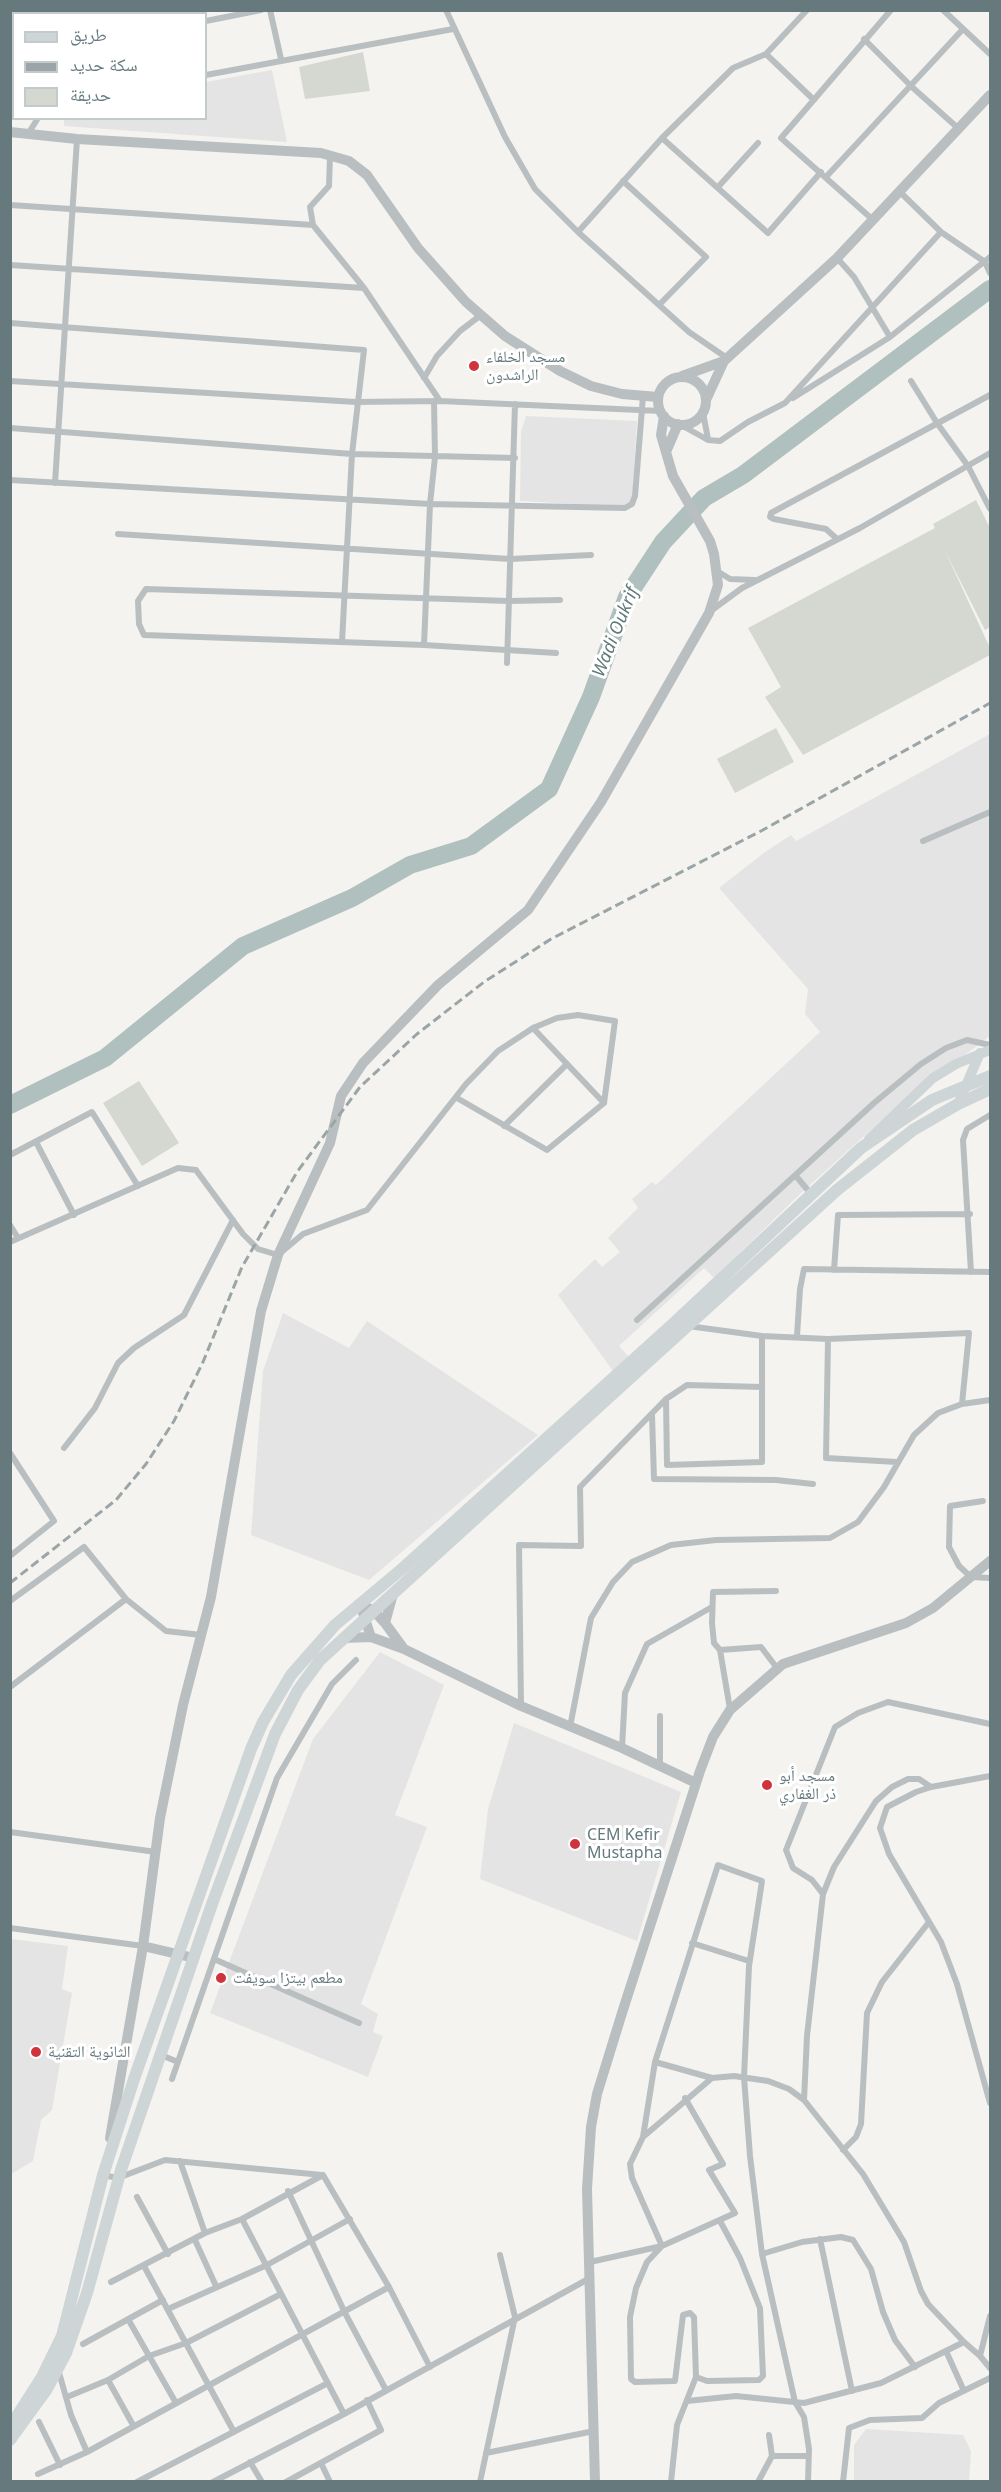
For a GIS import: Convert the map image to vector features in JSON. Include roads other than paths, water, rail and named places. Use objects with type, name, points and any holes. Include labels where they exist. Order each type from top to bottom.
[{"type":"main road","points":[[958,1104],[985,1051]]},
{"type":"main road","points":[[10,2427],[42,2377],[62,2336],[104,2175],[177,1955],[263,1722],[277,1695],[309,1651],[360,1604],[403,1569],[674,1323],[812,1195],[861,1148],[891,1115],[933,1078],[956,1064],[985,1051]]},
{"type":"main road","points":[[861,1148],[914,1111],[967,1084],[990,1076]]},
{"type":"main road","points":[[10,2440],[66,2353],[87,2293],[118,2178],[194,1958],[275,1734],[298,1690],[320,1660],[700,1318],[837,1190],[913,1130],[990,1089]]},
{"type":"main road","points":[[690,1308],[700,1318]]},
{"type":"street","points":[[207,21],[261,10]]},
{"type":"street","points":[[270,10],[281,59]]},
{"type":"street","points":[[446,10],[505,137],[535,189],[578,232],[699,341],[726,360]]},
{"type":"street","points":[[578,232],[663,138],[733,68],[766,54],[807,10]]},
{"type":"street","points":[[872,219],[781,138],[891,10]]},
{"type":"street","points":[[943,10],[990,54]]},
{"type":"street","points":[[207,75],[281,59],[453,29]]},
{"type":"street","points":[[663,138],[768,233],[912,87],[963,29]]},
{"type":"street","points":[[864,39],[912,87],[960,129]]},
{"type":"street","points":[[766,54],[814,100]]},
{"type":"street","points":[[708,440],[703,413],[706,400],[726,360],[837,258],[990,95]]},
{"type":"street","points":[[28,134],[37,120]]},
{"type":"street","points":[[10,132],[76,139],[330,156],[349,161],[366,174],[418,248],[481,315],[505,336],[573,378],[607,391],[658,397]]},
{"type":"street","points":[[55,483],[76,139]]},
{"type":"street","points":[[718,187],[758,143]]},
{"type":"street","points":[[330,156],[329,186],[310,207],[313,225],[364,288],[437,401],[424,645]]},
{"type":"street","points":[[623,182],[706,257],[659,305]]},
{"type":"street","points":[[899,191],[941,232],[988,260]]},
{"type":"street","points":[[10,205],[313,225]]},
{"type":"street","points":[[785,403],[941,232]]},
{"type":"street","points":[[837,258],[854,277],[890,337]]},
{"type":"street","points":[[988,260],[990,273]]},
{"type":"street","points":[[10,381],[356,402],[437,401],[642,410],[662,413],[708,440],[720,441],[890,337],[988,260]]},
{"type":"street","points":[[10,265],[364,288]]},
{"type":"street","points":[[424,378],[437,356],[460,331],[481,315]]},
{"type":"street","points":[[10,323],[364,350],[356,402],[352,454],[342,642]]},
{"type":"street","points":[[323,2175],[165,2160],[118,2178],[104,2175],[143,1947],[156,1851],[183,1705],[211,1597],[273,1253],[330,1143],[341,1096],[363,1063],[438,985],[528,910],[601,802],[709,613],[716,597],[717,571],[710,541],[673,476],[661,435],[662,413],[658,397],[668,381],[726,360]]},
{"type":"street","points":[[679,377],[698,382],[706,400]]},
{"type":"street","points":[[911,381],[968,466],[990,509]]},
{"type":"street","points":[[10,480],[430,504],[629,507],[635,496],[643,396]]},
{"type":"street","points":[[837,539],[826,529],[774,519],[770,517],[771,513],[990,396]]},
{"type":"street","points":[[507,663],[515,404]]},
{"type":"street","points":[[680,424],[696,420],[703,413]]},
{"type":"street","points":[[666,453],[680,424]]},
{"type":"street","points":[[10,428],[352,454],[515,458]]},
{"type":"street","points":[[709,613],[726,598],[990,453]]},
{"type":"street","points":[[118,534],[510,559],[591,555]]},
{"type":"street","points":[[717,571],[730,579],[759,580]]},
{"type":"street","points":[[556,653],[424,645],[144,635],[139,624],[138,602],[146,590],[509,601],[560,600]]},
{"type":"street","points":[[923,841],[990,812]]},
{"type":"street","points":[[10,1242],[178,1168],[196,1170],[243,1233],[258,1249],[273,1253],[303,1234],[367,1210],[457,1098],[498,1052],[533,1028],[557,1018],[578,1015],[615,1021],[604,1104],[547,1150],[457,1098]]},
{"type":"street","points":[[533,1028],[604,1104]]},
{"type":"street","points":[[637,1320],[874,1103],[921,1064],[946,1048],[967,1040],[990,1045]]},
{"type":"street","points":[[504,1126],[567,1064]]},
{"type":"street","points":[[10,1155],[92,1112],[138,1186]]},
{"type":"street","points":[[971,1272],[963,1140],[967,1129],[990,1115]]},
{"type":"street","points":[[36,1142],[74,1215]]},
{"type":"street","points":[[796,1176],[812,1195]]},
{"type":"street","points":[[834,1269],[838,1215],[969,1214]]},
{"type":"street","points":[[64,1448],[95,1408],[118,1363],[134,1348],[184,1315],[233,1220]]},
{"type":"street","points":[[10,1225],[18,1238]]},
{"type":"street","points":[[797,1336],[800,1289],[804,1269],[990,1272]]},
{"type":"street","points":[[674,1323],[762,1336],[828,1339],[969,1333],[962,1404]]},
{"type":"street","points":[[666,1399],[667,1465],[762,1462],[762,1336]]},
{"type":"street","points":[[828,1339],[826,1458],[897,1462]]},
{"type":"street","points":[[521,1706],[519,1545],[581,1546],[580,1486],[666,1399],[687,1385],[762,1388]]},
{"type":"street","points":[[570,1728],[591,1618],[613,1582],[632,1562],[671,1545],[716,1540],[830,1538],[858,1522],[884,1487],[914,1435],[938,1413],[962,1404],[990,1400]]},
{"type":"street","points":[[652,1415],[654,1479],[776,1480],[813,1484]]},
{"type":"street","points":[[10,1453],[54,1521],[10,1556]]},
{"type":"street","points":[[983,1501],[950,1506],[949,1547],[959,1566],[971,1578],[990,1578]]},
{"type":"street","points":[[10,1601],[84,1546],[126,1599],[166,1631],[201,1635]]},
{"type":"street","points":[[595,2481],[587,2189],[591,2127],[597,2094],[696,1783],[713,1737],[730,1710],[777,1668],[820,1651],[868,1638],[906,1623],[933,1608],[990,1561]]},
{"type":"street","points":[[730,1710],[720,1650],[714,1643],[713,1592],[776,1591]]},
{"type":"street","points":[[385,1623],[393,1594]]},
{"type":"street","points":[[10,1687],[126,1599]]},
{"type":"street","points":[[360,1604],[374,1611],[404,1649]]},
{"type":"street","points":[[360,1604],[370,1637]]},
{"type":"street","points":[[622,1748],[626,1693],[646,1644],[712,1607]]},
{"type":"street","points":[[344,1638],[370,1637],[404,1649],[521,1706],[622,1748],[696,1783]]},
{"type":"street","points":[[720,1650],[762,1647],[777,1668]]},
{"type":"street","points":[[172,2079],[277,1778],[332,1683],[356,1660]]},
{"type":"street","points":[[823,1894],[812,1880],[793,1868],[786,1850],[835,1727],[858,1713],[888,1702],[990,1724]]},
{"type":"street","points":[[660,1716],[660,1766]]},
{"type":"street","points":[[990,1776],[931,1787],[886,1807],[880,1828],[889,1854],[941,1942],[957,1984],[990,2103]]},
{"type":"street","points":[[804,2100],[807,2036],[823,1894],[834,1867],[876,1801],[892,1786],[908,1779],[920,1779],[931,1787]]},
{"type":"street","points":[[10,1832],[156,1851]]},
{"type":"street","points":[[662,2246],[632,2178],[630,2164],[643,2137],[655,2062],[718,1865],[762,1881],[750,1960],[744,2077],[750,2156],[762,2254],[795,2402],[804,2417],[808,2481]]},
{"type":"street","points":[[843,2150],[856,2137],[861,2124],[867,2013],[882,1982],[929,1922]]},
{"type":"street","points":[[10,1928],[143,1947],[194,1958]]},
{"type":"street","points":[[692,1943],[750,1960]]},
{"type":"street","points":[[214,1959],[359,2023]]},
{"type":"street","points":[[161,2055],[178,2062]]},
{"type":"street","points":[[655,2062],[712,2078],[744,2077],[768,2081],[789,2089],[804,2100],[863,2174],[892,2220],[904,2242],[921,2291],[928,2304],[990,2368]]},
{"type":"street","points":[[643,2137],[685,2098],[712,2078]]},
{"type":"street","points":[[590,2262],[662,2246],[735,2213],[709,2170],[723,2164],[685,2098]]},
{"type":"street","points":[[180,2161],[205,2233]]},
{"type":"street","points":[[111,2282],[205,2233],[242,2218],[323,2175]]},
{"type":"street","points":[[323,2175],[389,2287],[430,2367]]},
{"type":"street","points":[[288,2192],[345,2313],[386,2390]]},
{"type":"street","points":[[137,2197],[168,2254]]},
{"type":"street","points":[[242,2218],[344,2414]]},
{"type":"street","points":[[168,2309],[267,2265],[350,2219]]},
{"type":"street","points":[[696,2377],[718,2381],[759,2380],[763,2376],[760,2308],[740,2258],[720,2221]]},
{"type":"street","points":[[762,2254],[820,2239],[841,2237],[853,2240],[871,2269],[883,2312],[895,2340],[915,2367]]},
{"type":"street","points":[[820,2239],[852,2391]]},
{"type":"street","points":[[195,2240],[216,2286]]},
{"type":"street","points":[[662,2246],[647,2262],[636,2288],[630,2317],[629,2375],[635,2382],[675,2381],[682,2318],[686,2313],[694,2317],[696,2377],[677,2425],[671,2481]]},
{"type":"street","points":[[480,2481],[515,2317],[500,2255]]},
{"type":"street","points":[[144,2266],[234,2432]]},
{"type":"street","points":[[213,2481],[344,2414],[515,2317],[590,2278]]},
{"type":"street","points":[[38,2474],[87,2452],[389,2287]]},
{"type":"street","points":[[67,2397],[108,2380],[149,2356],[186,2343],[281,2294]]},
{"type":"street","points":[[83,2344],[163,2300]]},
{"type":"street","points":[[980,2356],[990,2316]]},
{"type":"street","points":[[128,2319],[176,2403]]},
{"type":"street","points":[[687,2401],[736,2396],[804,2403],[881,2383],[964,2342]]},
{"type":"street","points":[[946,2351],[964,2391]]},
{"type":"street","points":[[58,2368],[71,2415],[87,2452]]},
{"type":"street","points":[[843,2481],[849,2428],[870,2420],[922,2418],[939,2403],[990,2378]]},
{"type":"street","points":[[108,2380],[133,2425]]},
{"type":"street","points":[[137,2481],[328,2383]]},
{"type":"street","points":[[286,2481],[381,2430],[366,2400]]},
{"type":"street","points":[[39,2422],[60,2464]]},
{"type":"street","points":[[486,2454],[594,2431]]},
{"type":"street","points":[[758,2481],[772,2456],[769,2435]]},
{"type":"street","points":[[772,2456],[808,2456]]},
{"type":"street","points":[[250,2462],[262,2481]]},
{"type":"street","points":[[321,2463],[330,2481]]},
{"type":"waterway","name":"Wadi Oukrif","points":[[10,1105],[105,1058],[243,946],[352,898],[410,865],[471,846],[549,789],[591,697],[627,597],[663,542],[704,498],[743,475],[990,289]]},
{"type":"railway","points":[[10,1583],[116,1500],[146,1464],[174,1421],[203,1362],[242,1267],[297,1172],[360,1087],[417,1034],[484,982],[551,939],[761,831],[990,703]]},
{"type":"place","name":"مسجد الخلفاء الراشدون","points":[[474,366]]},
{"type":"place","name":"مسجد أبو ذر الغفاري","points":[[767,1785]]},
{"type":"place","name":"CEM Kefir Mustapha","points":[[575,1844]]},
{"type":"place","name":"مطعم بيتزا سويفت","points":[[221,1978]]},
{"type":"place","name":"الثانوية التقنية","points":[[36,2052]]}]
